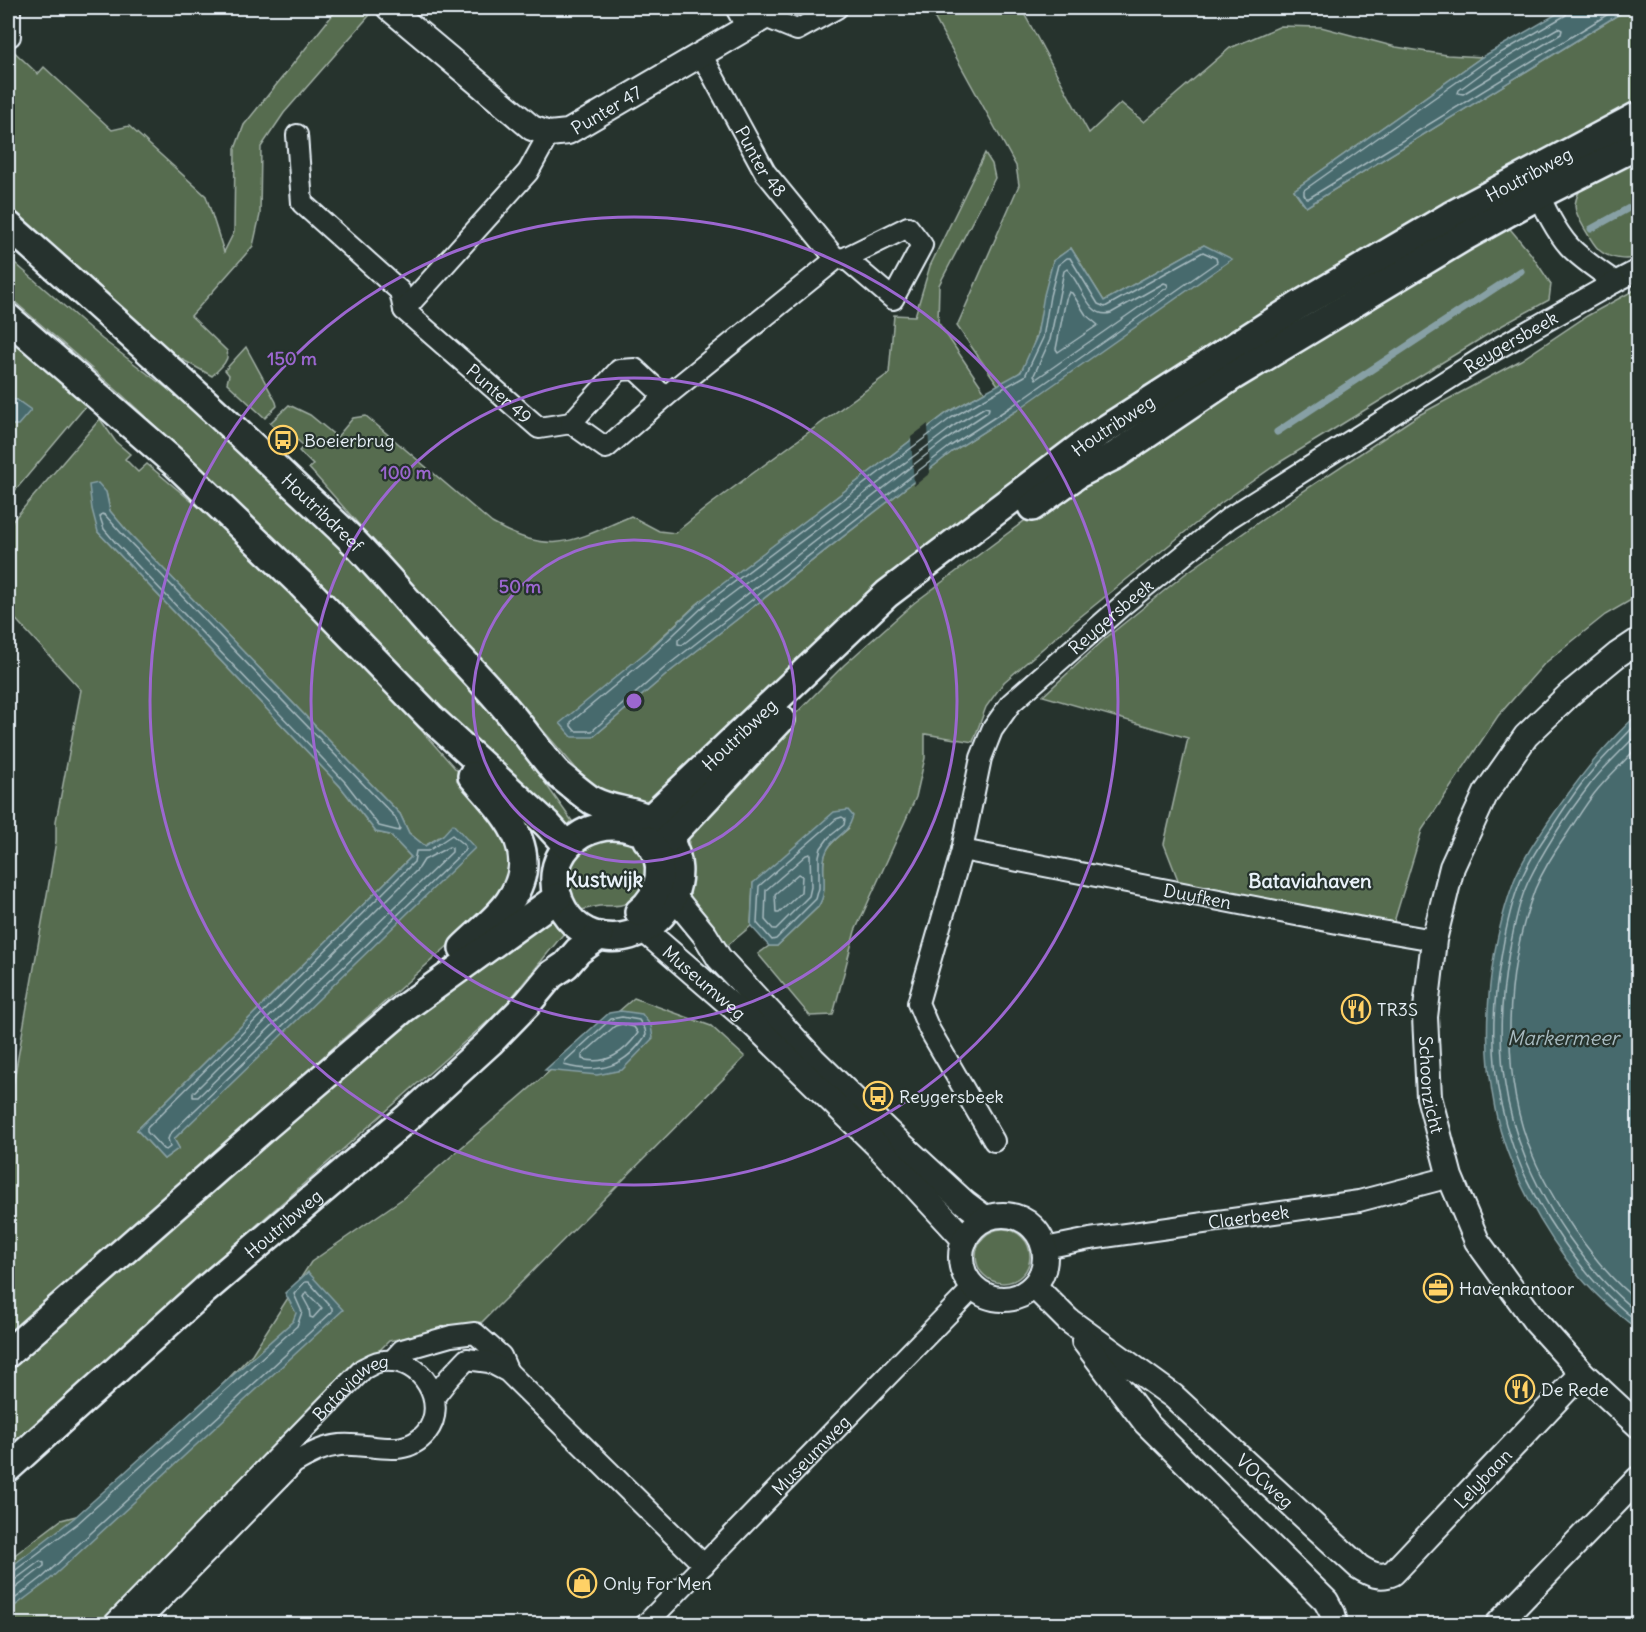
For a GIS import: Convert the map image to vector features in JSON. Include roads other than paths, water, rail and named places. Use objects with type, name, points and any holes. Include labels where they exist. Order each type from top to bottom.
[{"type":"main road","name":"Houtribweg","points":[[668,839],[842,657],[909,598],[1078,474],[1116,455],[1233,376],[1464,237],[1535,184],[1638,116]]},
{"type":"main road","name":"Houtribweg","points":[[642,825],[887,594],[1092,438],[1301,304],[1450,216],[1638,145]]},
{"type":"main road","name":"Houtribdreef","points":[[8,225],[203,399],[355,543],[507,709],[561,776],[594,801],[600,815],[636,813],[642,825]]},
{"type":"main road","points":[[8,318],[176,464],[301,584],[430,717],[547,824],[567,846]]},
{"type":"main road","points":[[404,1009],[508,903],[519,881],[523,860],[519,838],[514,827],[441,740],[430,717]]},
{"type":"main road","points":[[600,815],[567,846],[556,869],[555,879],[558,897],[568,916],[590,932],[622,937],[644,930],[678,879],[678,865],[668,839],[642,825]]},
{"type":"main road","points":[[642,825],[657,854],[664,901]]},
{"type":"main road","points":[[8,1353],[266,1126],[404,1009],[558,897]]},
{"type":"main road","name":"Houtribweg","points":[[8,1468],[205,1290],[408,1117],[490,1042],[551,975],[566,965],[578,951],[590,932],[586,924],[601,919],[632,915],[664,901]]},
{"type":"street","points":[[10,8],[10,36]]},
{"type":"street","name":"Punter 47","points":[[389,8],[532,128],[549,134],[568,132],[701,54],[755,15]]},
{"type":"street","points":[[755,15],[797,30],[837,8]]},
{"type":"street","name":"Punter 48","points":[[571,423],[606,448],[665,397],[840,258],[765,172],[701,54]]},
{"type":"street","points":[[404,310],[528,172],[549,134]]},
{"type":"street","name":"Punter 49","points":[[297,135],[302,203],[400,291],[404,310],[539,428],[571,423]]},
{"type":"street","points":[[1535,184],[1569,246],[1615,282]]},
{"type":"street","name":"Reygersbeek","points":[[994,1142],[929,1029],[918,1003],[962,850],[981,758],[992,730],[1011,703],[1124,604],[1228,518],[1493,351],[1638,270]]},
{"type":"street","points":[[571,423],[619,370],[635,369],[665,397]]},
{"type":"street","name":"Schoonzicht","points":[[1638,642],[1617,655],[1571,693],[1526,736],[1486,793],[1452,867],[1434,940],[1425,1017],[1429,1097],[1450,1177],[1478,1241],[1535,1321],[1582,1373],[1638,1425]]},
{"type":"street","name":"Duyfken","points":[[962,850],[1434,940]]},
{"type":"street","name":"Museumweg","points":[[664,901],[694,943],[719,958],[813,1059],[866,1111],[964,1203],[985,1218]]},
{"type":"street","name":"Museumweg","points":[[644,930],[754,1025],[876,1145],[964,1240]]},
{"type":"street","name":"Claerbeek","points":[[1045,1248],[1090,1239],[1359,1201],[1450,1177]]},
{"type":"street","points":[[1003,1215],[1022,1219],[1036,1231],[1045,1248],[1044,1269],[1034,1286],[1015,1298],[1000,1299],[986,1295],[968,1281],[962,1265],[964,1240],[973,1227],[985,1218],[1003,1215]]},
{"type":"street","name":"VOCweg","points":[[1034,1286],[1068,1320],[1155,1431],[1326,1601],[1335,1623]]},
{"type":"street","name":"Museumweg","points":[[646,1624],[974,1287]]},
{"type":"street","name":"VOCweg","points":[[1068,1320],[1173,1396],[1359,1567],[1378,1576]]},
{"type":"street","points":[[392,1361],[402,1350],[451,1336],[475,1333],[501,1356],[508,1372]]},
{"type":"street","points":[[435,1396],[467,1359],[489,1362],[508,1372],[704,1565]]},
{"type":"street","name":"Bataviaweg","points":[[114,1624],[363,1369],[384,1361],[392,1361],[404,1364],[429,1383],[435,1396],[434,1421],[419,1440],[404,1448],[387,1449],[365,1445],[341,1445],[316,1450],[294,1463],[137,1624]]},
{"type":"street","name":"Lelybaan","points":[[1378,1576],[1393,1573],[1582,1373]]},
{"type":"street","points":[[1134,1407],[1155,1383]]},
{"type":"street","points":[[1498,1624],[1638,1479]]},
{"type":"water","points":[[1567,8],[1629,8],[1306,207],[1294,190],[1482,57]]},
{"type":"water","points":[[1204,245],[1232,259],[1016,411],[953,451],[672,670],[593,737],[572,737],[560,723],[651,648],[704,598],[947,413],[1021,372],[1037,336],[1053,261],[1071,248],[1104,301]]},
{"type":"water","points":[[8,399],[17,400],[31,410],[18,425],[8,422]]},
{"type":"water","points":[[98,483],[106,492],[110,511],[127,531],[400,814],[409,833],[425,846],[443,835],[453,824],[475,848],[174,1139],[179,1148],[164,1159],[137,1130],[411,857],[390,835],[376,832],[340,786],[98,532],[89,485]]},
{"type":"water","name":"Markermeer","points":[[1638,714],[1638,1330],[1601,1299],[1581,1278],[1540,1220],[1517,1176],[1495,1109],[1490,1081],[1488,1023],[1489,994],[1498,936],[1505,908],[1521,865],[1579,779],[1601,752]]},
{"type":"water","points":[[848,810],[853,816],[850,823],[827,850],[824,863],[824,892],[818,907],[777,946],[769,946],[751,926],[753,883],[834,812]]},
{"type":"water","points":[[621,1011],[642,1014],[651,1026],[653,1038],[622,1070],[597,1075],[545,1070],[609,1013]]},
{"type":"water","points":[[308,1272],[343,1310],[47,1582],[8,1611],[8,1569],[74,1518],[293,1321],[296,1313],[285,1293]]},
{"type":"waterway","points":[[1591,229],[1638,203]]},
{"type":"waterway","points":[[1277,432],[1521,271]]},
{"type":"place","name":"Boeierbrug","points":[[283,440]]},
{"type":"place","name":"TR3S","points":[[1356,1009]]},
{"type":"place","name":"Reygersbeek","points":[[878,1096]]},
{"type":"place","name":"Havenkantoor","points":[[1438,1288]]},
{"type":"place","name":"De Rede","points":[[1520,1389]]},
{"type":"place","name":"Only For Men","points":[[582,1583]]},
{"type":"district","name":"Kustwijk","points":[[604,879]]},
{"type":"district","name":"Bataviahaven","points":[[1310,880]]}]
